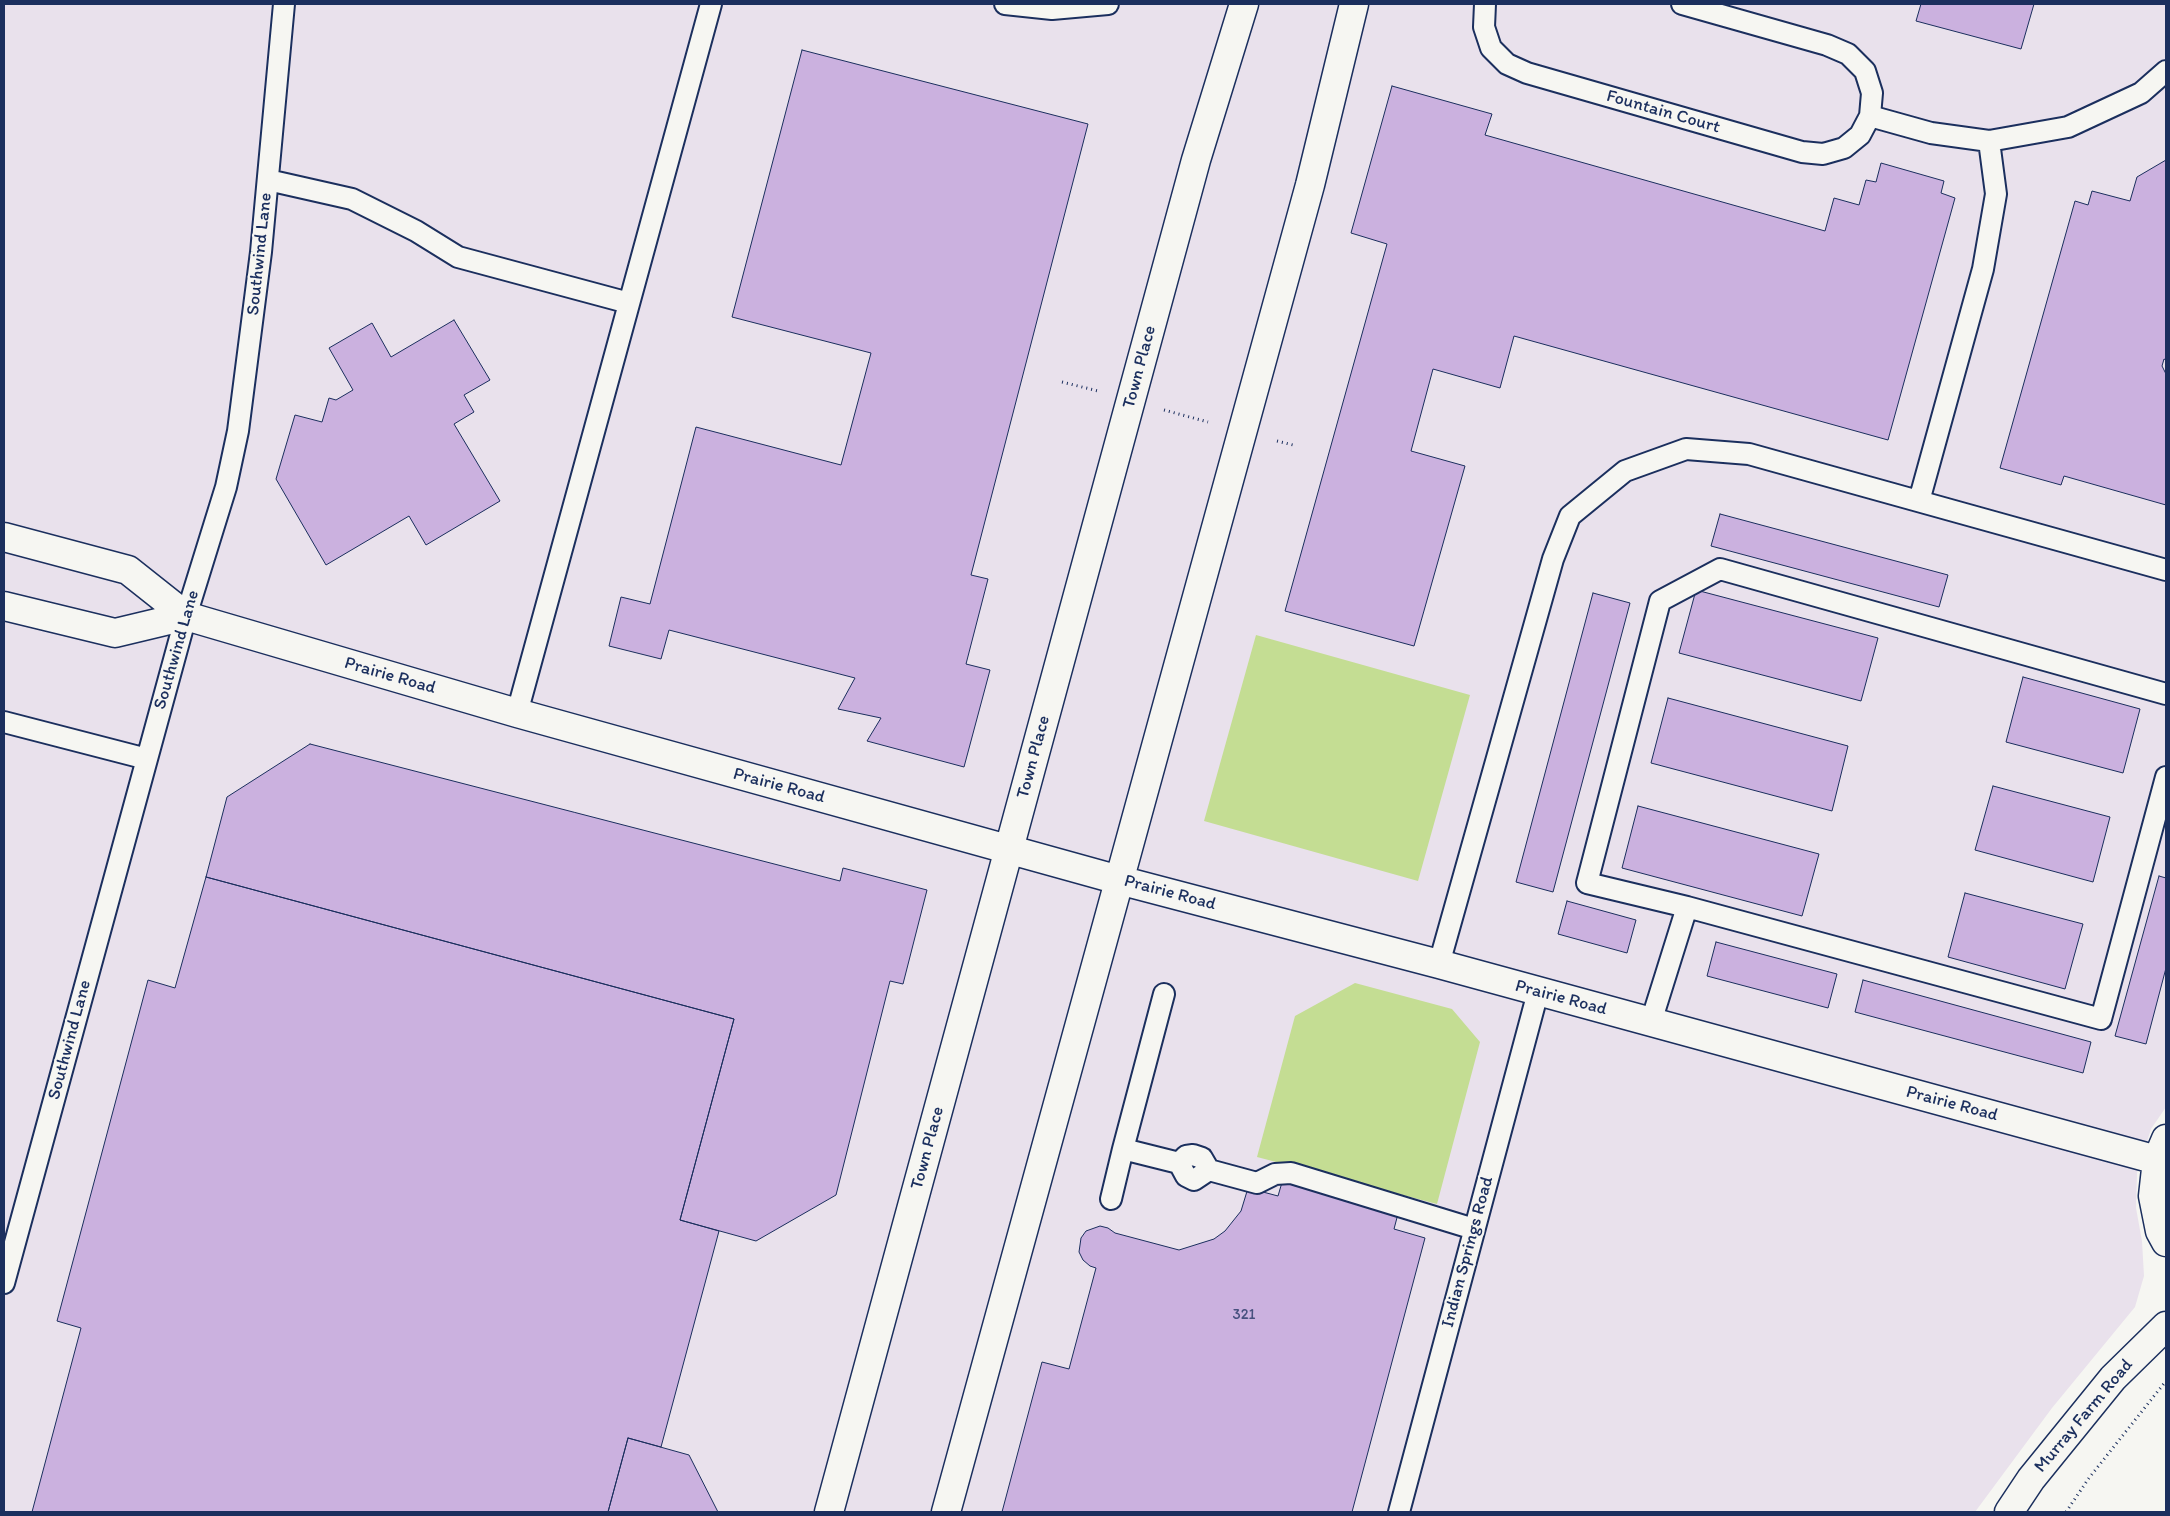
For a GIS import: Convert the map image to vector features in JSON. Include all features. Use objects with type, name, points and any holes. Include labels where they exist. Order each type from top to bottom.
[{"type":"street","name":"Town Place","points":[[829,1512],[1196,160],[1244,4]]},
{"type":"street","points":[[946,1512],[1310,185],[1354,4]]},
{"type":"street","name":"Prairie Road","points":[[4,537],[128,570],[186,616],[517,713],[1119,880],[1538,992],[2162,1150]]},
{"type":"street","name":"Prairie Road","points":[[4,606],[115,633],[186,616]]},
{"type":"street","points":[[2162,1150],[2153,1196],[2160,1231],[2166,1242]]},
{"type":"street","name":"Murray Farm Road","points":[[2009,1512],[2031,1478],[2113,1378],[2166,1326]]},
{"type":"lane","name":"Southwind Lane","points":[[4,1283],[186,616],[226,487],[238,430],[259,271],[284,4]]},
{"type":"lane","points":[[517,713],[711,4]]},
{"type":"lane","points":[[1005,4],[1052,9],[1108,4]]},
{"type":"lane","name":"Fountain Court","points":[[1483,4],[1484,27],[1492,48],[1507,64],[1527,73],[1802,152],[1823,154],[1844,148],[1860,135],[1870,116],[1872,93],[1864,71],[1848,54],[1827,45],[1682,4]]},
{"type":"lane","points":[[1870,116],[1931,133],[1990,141],[2068,126],[2141,92],[2166,71]]},
{"type":"lane","points":[[1919,501],[1983,269],[1996,194],[1990,141]]},
{"type":"lane","points":[[268,180],[352,200],[416,231],[458,257],[629,303]]},
{"type":"lane","points":[[1439,964],[1550,568],[1570,516],[1624,471],[1686,449],[1749,454],[2166,570]]},
{"type":"lane","points":[[2166,694],[1720,569],[1660,601],[1588,883],[1687,907],[2102,1018],[2166,777]]},
{"type":"lane","points":[[4,722],[147,758]]},
{"type":"lane","points":[[1651,1022],[1687,907]]},
{"type":"lane","name":"Indian Springs Road","points":[[1399,1512],[1538,992]]},
{"type":"lane","points":[[1111,1199],[1164,994]]},
{"type":"lane","points":[[1123,1149],[1179,1163],[1186,1156],[1193,1155],[1202,1158],[1209,1170],[1257,1183],[1275,1174],[1291,1173],[1474,1230]]},
{"type":"path","points":[[1062,382],[1293,445]]},
{"type":"path","points":[[2066,1512],[2089,1478],[2166,1381]]},
{"type":"shaded area","points":[[4,4],[2166,4],[2166,1107],[2151,1129],[2137,1173],[2136,1208],[2142,1241],[2144,1276],[2135,1307],[2052,1408],[1975,1512],[4,1512]]},
{"type":"green space","points":[[1256,635],[1470,695],[1418,881],[1204,821]]},
{"type":"green space","points":[[1355,983],[1452,1009],[1480,1042],[1437,1204],[1257,1157],[1295,1016]]},
{"type":"building","points":[[1921,4],[2034,4],[2021,49],[1916,21]]},
{"type":"building","points":[[802,50],[1088,124],[971,575],[988,579],[966,664],[990,670],[964,767],[867,741],[881,718],[838,709],[855,678],[669,630],[661,659],[609,646],[621,597],[650,604],[696,427],[841,465],[871,353],[732,317]]},
{"type":"building","points":[[1392,86],[1492,114],[1485,135],[1825,231],[1834,198],[1859,205],[1866,180],[1876,182],[1881,163],[1944,181],[1941,193],[1955,198],[1888,440],[1514,336],[1500,388],[1433,369],[1411,451],[1465,466],[1414,646],[1285,611],[1387,244],[1351,233]]},
{"type":"building","points":[[2166,160],[2166,360],[2164,359],[2162,366],[2166,374],[2166,505],[2064,476],[2061,485],[2000,468],[2075,201],[2088,205],[2092,191],[2130,201],[2137,177]]},
{"type":"building","points":[[454,320],[490,380],[464,395],[474,412],[454,424],[500,501],[426,545],[409,516],[326,565],[276,479],[295,415],[322,422],[329,398],[336,400],[353,390],[329,348],[372,323],[391,357]]},
{"type":"building","points":[[1720,514],[1948,575],[1939,607],[1711,546]]},
{"type":"building","points":[[1696,590],[1878,638],[1861,701],[1679,653]]},
{"type":"building","points":[[1593,593],[1630,603],[1553,892],[1516,882]]},
{"type":"building","points":[[2023,677],[2140,709],[2123,773],[2006,742]]},
{"type":"building","points":[[1668,698],[1848,746],[1832,811],[1651,763]]},
{"type":"building","points":[[310,744],[840,881],[843,868],[927,890],[903,984],[890,981],[836,1195],[756,1241],[680,1220],[734,1019],[206,877],[227,797]]},
{"type":"building","points":[[1993,786],[2110,817],[2093,882],[1975,850]]},
{"type":"building","points":[[1638,806],[1819,854],[1802,916],[1622,868]]},
{"type":"building","points":[[2159,876],[2166,878],[2166,968],[2146,1044],[2115,1036]]},
{"type":"building","points":[[206,877],[734,1019],[680,1220],[719,1231],[661,1447],[628,1438],[608,1512],[32,1512],[81,1328],[57,1321],[148,980],[175,988]]},
{"type":"building","points":[[1965,893],[2083,924],[2065,989],[1948,957]]},
{"type":"building","points":[[1567,901],[1636,920],[1627,953],[1558,934]]},
{"type":"building","points":[[1716,942],[1837,974],[1828,1008],[1707,976]]},
{"type":"building","points":[[1863,980],[2091,1042],[2083,1073],[1855,1012]]},
{"type":"building","points":[[1283,1179],[1399,1210],[1394,1229],[1425,1238],[1352,1512],[1002,1512],[1042,1362],[1069,1369],[1096,1268],[1083,1260],[1079,1252],[1081,1238],[1086,1231],[1100,1226],[1108,1228],[1115,1233],[1179,1250],[1214,1239],[1225,1231],[1241,1211],[1248,1188],[1278,1196]]},
{"type":"building","points":[[628,1438],[689,1455],[718,1512],[608,1512]]}]
